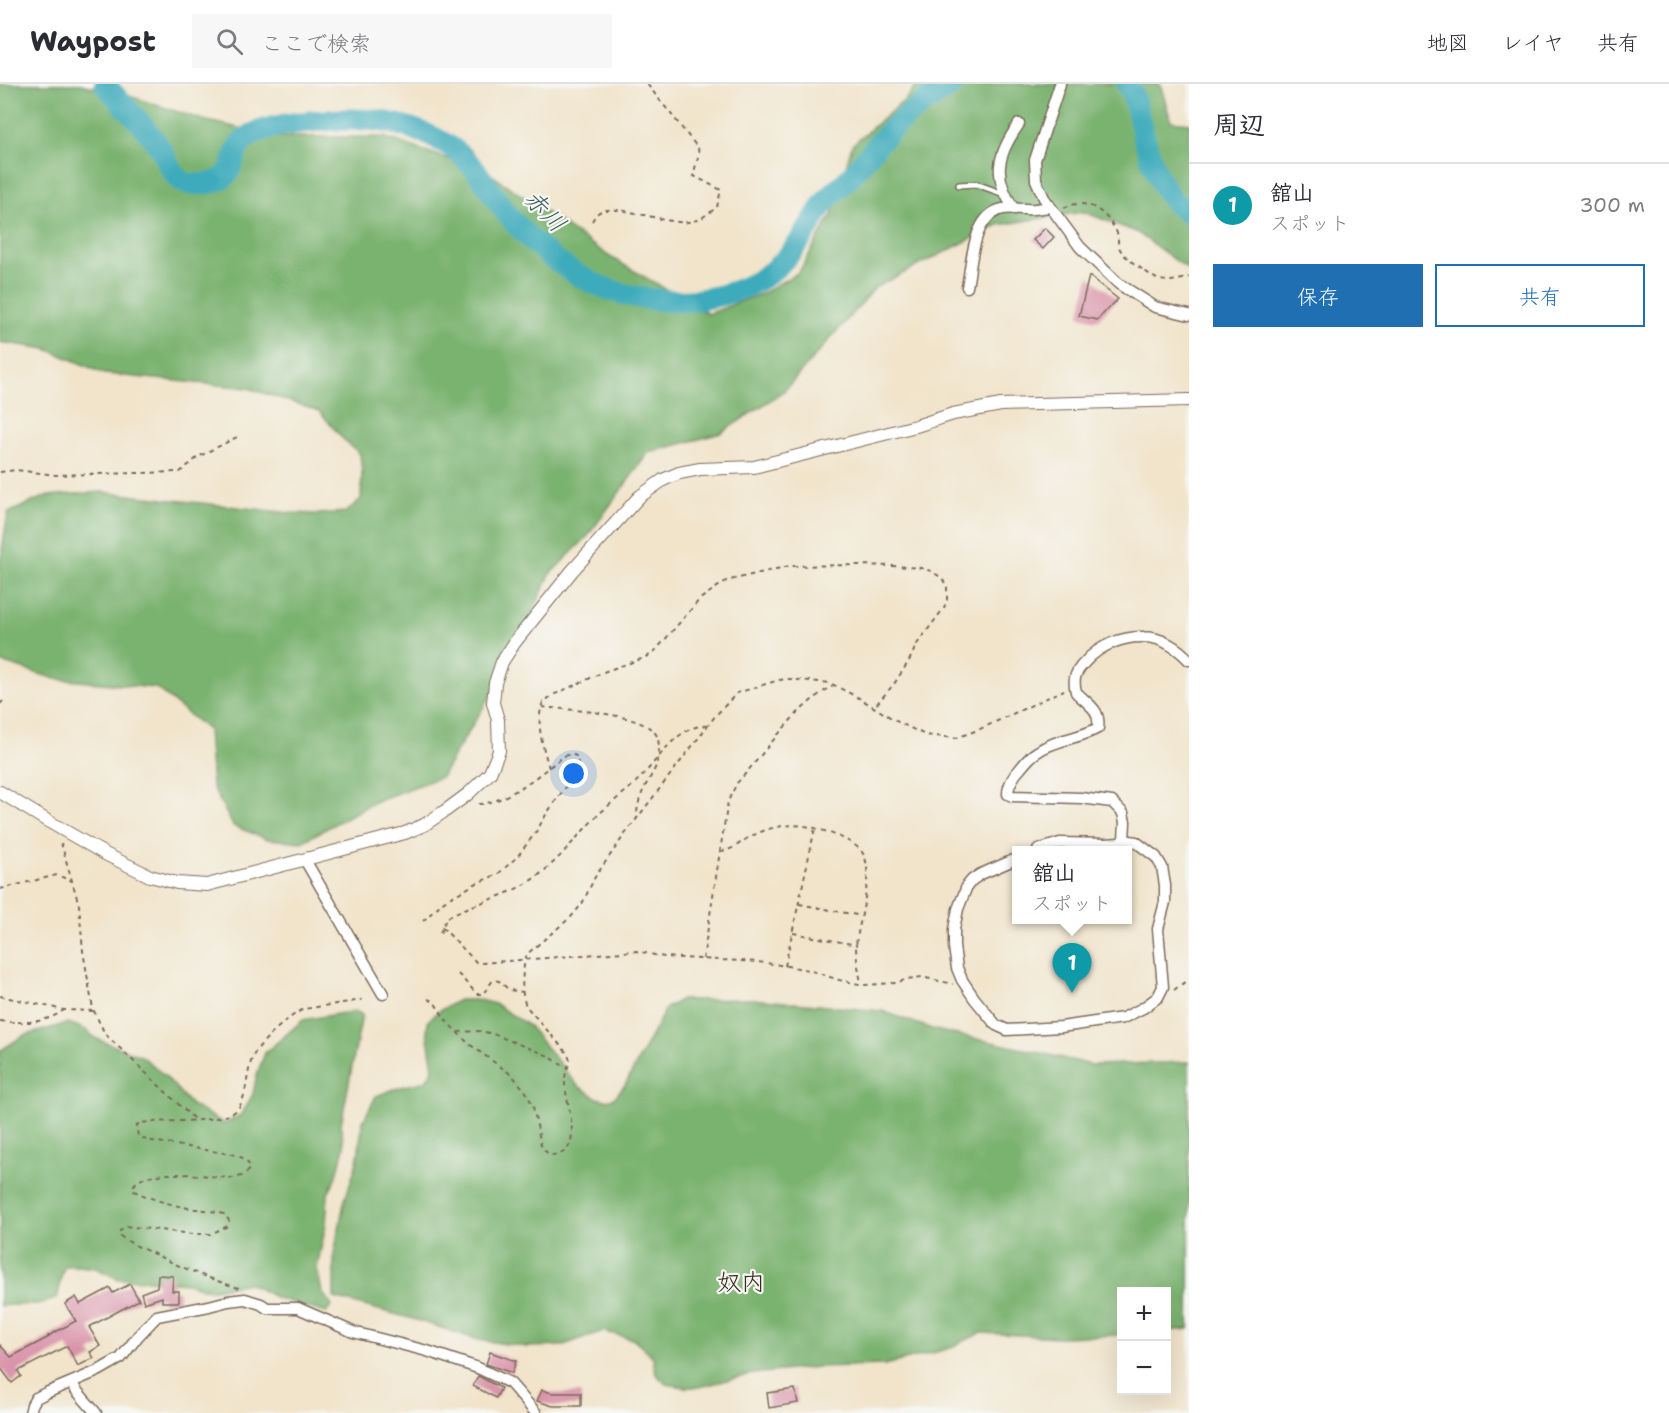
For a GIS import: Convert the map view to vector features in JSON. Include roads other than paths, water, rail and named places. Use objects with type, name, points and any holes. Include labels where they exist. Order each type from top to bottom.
[{"type":"street","points":[[1060,84],[1035,160],[1036,180],[1040,192],[1080,248],[1119,284],[1155,307],[1189,315]]},
{"type":"street","points":[[1014,209],[1004,194],[1000,178],[1001,158],[1005,146],[1019,124]]},
{"type":"street","points":[[967,287],[973,246],[981,226],[991,214],[999,210],[1014,209],[1052,210]]},
{"type":"street","points":[[0,792],[105,854],[141,871],[177,884],[207,885],[405,833],[423,825],[465,796],[490,772],[499,751],[498,720],[493,703],[495,683],[501,662],[572,571],[639,497],[663,480],[679,473],[700,469],[754,467],[916,426],[953,414],[1001,405],[1189,400]]},
{"type":"street","points":[[1124,840],[1123,813],[1112,802],[1089,798],[1012,796],[1008,794],[1008,789],[1016,772],[1036,752],[1098,728],[1098,713],[1076,692],[1074,677],[1077,670],[1099,649],[1129,638],[1145,637],[1177,648],[1189,660]]},
{"type":"street","points":[[1012,861],[972,880],[967,886],[958,909],[954,930],[955,961],[967,988],[996,1025],[1007,1030],[1061,1027],[1123,1018],[1158,997],[1163,987],[1158,929],[1165,902],[1162,867],[1156,857],[1136,842],[1124,840],[1107,844],[1060,843],[1051,846]]},
{"type":"street","points":[[305,860],[382,994]]},
{"type":"street","points":[[30,1413],[36,1398],[110,1366],[121,1358],[157,1316],[228,1300],[245,1299],[267,1308],[298,1308],[353,1332],[427,1351],[478,1368],[510,1383],[536,1413]]},
{"type":"street","points":[[72,1383],[96,1413]]},
{"type":"lane","points":[[959,185],[975,184],[1004,194]]},
{"type":"waterway","name":"赤川","points":[[105,84],[148,132],[175,175],[189,184],[215,182],[223,178],[228,173],[244,140],[254,133],[289,124],[351,119],[381,121],[431,136],[463,157],[520,229],[548,255],[588,281],[625,294],[664,301],[684,301],[722,295],[749,286],[771,272],[798,244],[823,204],[850,177],[890,130],[917,108],[954,84]]},
{"type":"waterway","name":"赤川","points":[[1127,84],[1133,95],[1146,143],[1159,177],[1167,192],[1189,213]]},
{"type":"place","name":"舘山","points":[[1072,993]]},
{"type":"district","name":"奴内","points":[[741,1282]]}]
